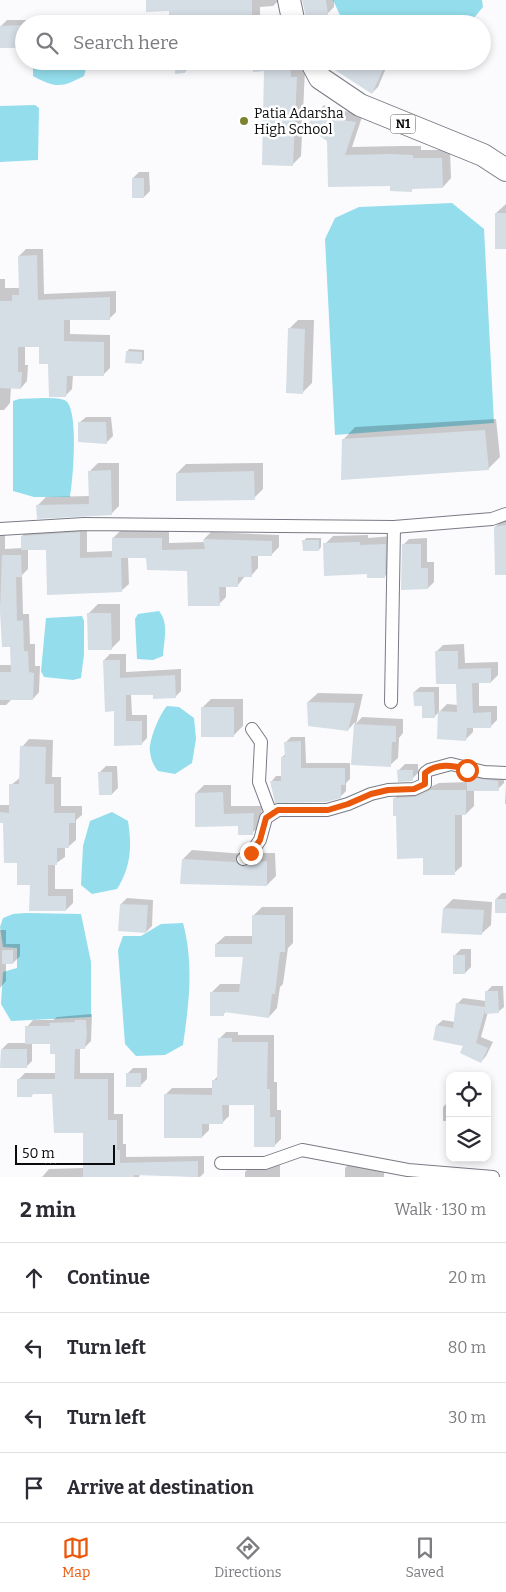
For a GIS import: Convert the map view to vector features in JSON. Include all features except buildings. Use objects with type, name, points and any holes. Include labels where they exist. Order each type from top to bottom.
[{"type":"highway","points":[[290,0],[292,15]]},
{"type":"highway","name":"N1","points":[[316,70],[320,78],[360,105],[483,155],[506,170]]},
{"type":"street","points":[[0,529],[84,524],[394,527],[492,519],[506,514]]},
{"type":"street","points":[[391,702],[394,527]]},
{"type":"street","points":[[252,729],[261,742],[259,782],[271,814]]},
{"type":"street","points":[[243,859],[251,853],[260,840],[266,818],[278,810],[328,810],[388,790],[414,789],[425,784],[425,773],[429,770],[451,764],[484,772],[506,773]]},
{"type":"street","points":[[220,1163],[265,1163],[302,1150],[408,1170],[495,1177],[506,1176]]},
{"type":"water","points":[[333,0],[482,0],[483,7],[476,15],[340,15]]},
{"type":"water","points":[[33,70],[86,70],[84,76],[59,85],[48,83],[33,76]]},
{"type":"water","points":[[35,105],[39,108],[38,160],[0,162],[0,106]]},
{"type":"water","points":[[452,203],[484,229],[494,423],[335,435],[325,239],[335,218],[359,207]]},
{"type":"water","points":[[19,399],[62,399],[70,407],[73,418],[74,447],[70,497],[34,497],[13,491],[13,401]]},
{"type":"water","points":[[159,611],[165,626],[163,656],[153,660],[137,659],[135,619],[138,614]]},
{"type":"water","points":[[82,616],[84,621],[84,654],[81,678],[73,680],[44,677],[41,671],[46,618]]},
{"type":"water","points":[[167,706],[179,707],[194,718],[196,739],[192,763],[175,774],[158,771],[152,762],[150,752],[155,728]]},
{"type":"water","points":[[112,812],[128,821],[130,848],[128,864],[117,889],[92,894],[81,885],[83,846],[90,821]]},
{"type":"water","points":[[13,914],[81,914],[91,962],[91,1017],[11,1021],[1,1004],[3,972],[17,968],[17,948],[3,947],[0,927],[3,918]]},
{"type":"water","points":[[183,923],[188,953],[189,999],[183,1045],[165,1055],[136,1056],[125,1044],[118,950],[123,936],[141,936],[161,924]]},
{"type":"place","name":"Patia Adarsha High School","points":[[244,121]]},
{"type":"route","points":[[251,853],[260,840],[266,818],[278,810],[328,810],[371,794],[388,790],[414,789],[425,784],[425,773],[429,770],[451,764],[467,770]]}]
